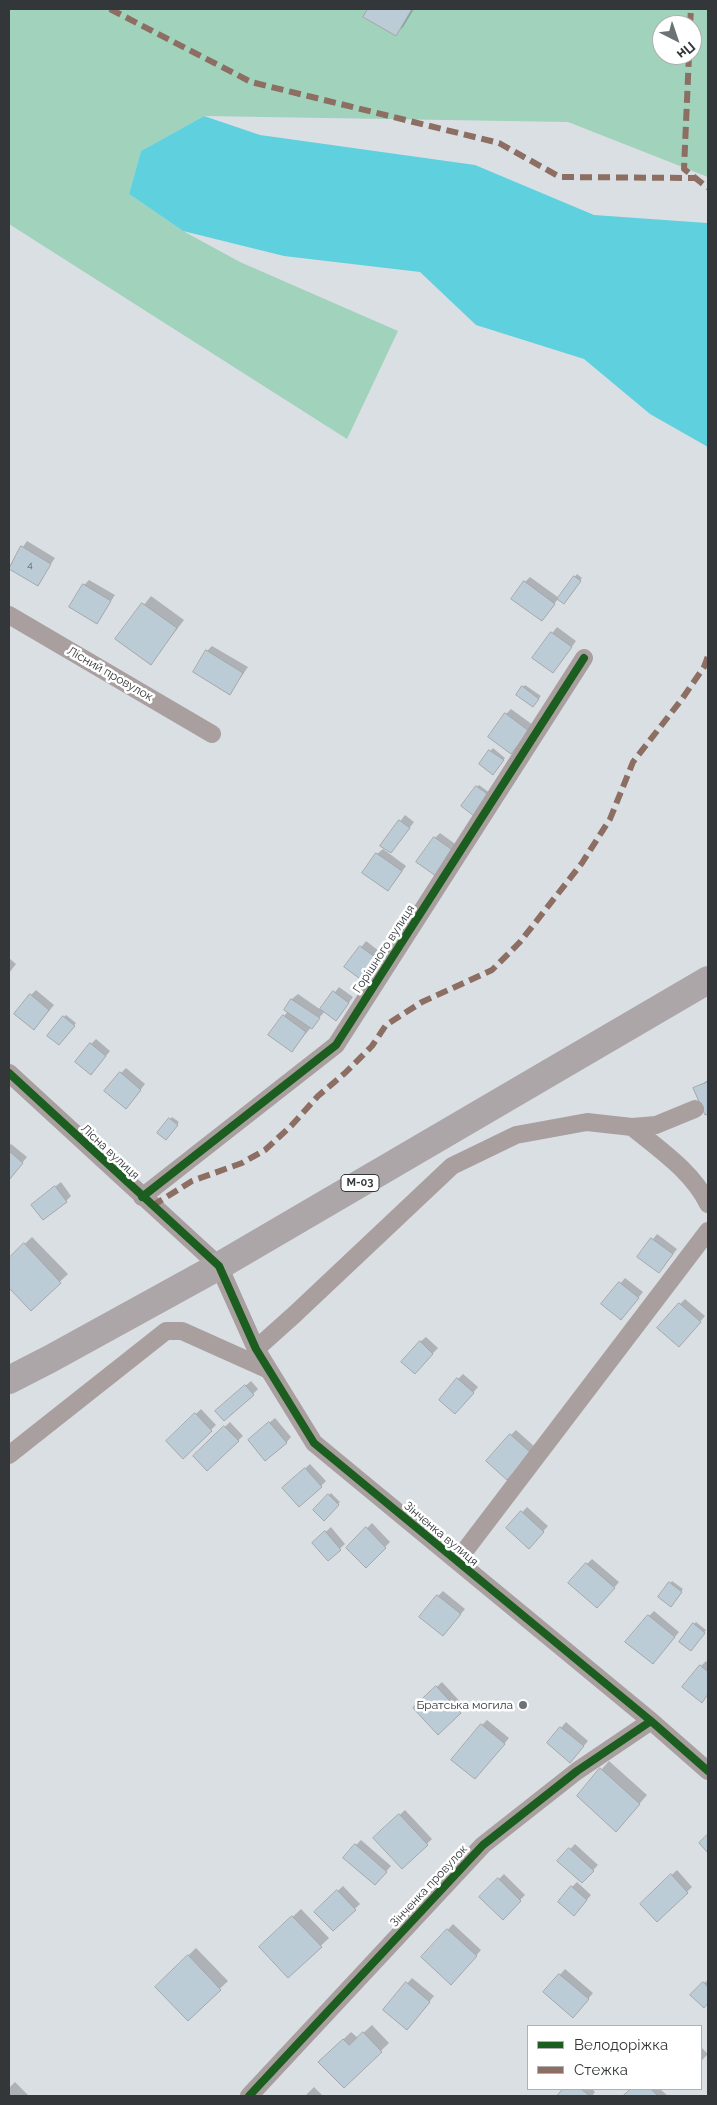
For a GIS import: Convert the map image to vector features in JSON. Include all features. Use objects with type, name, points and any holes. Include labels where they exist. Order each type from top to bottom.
[{"type":"highway","name":"М-03","points":[[9,1380],[218,1266],[708,980]]},
{"type":"street","name":"Лісний провулок","points":[[9,615],[212,734]]},
{"type":"street","name":"Горішного вулиця","points":[[142,1197],[336,1046],[584,658]]},
{"type":"street","name":"Лісна вулиця","points":[[9,1073],[218,1266]]},
{"type":"street","points":[[256,1349],[452,1166],[516,1135],[587,1122],[632,1127],[656,1124],[695,1109]]},
{"type":"street","points":[[632,1127],[668,1156],[702,1191],[708,1204]]},
{"type":"street","points":[[457,1561],[708,1231]]},
{"type":"street","name":"Зінченка вулиця","points":[[218,1266],[256,1349],[314,1443],[651,1721],[708,1771]]},
{"type":"street","points":[[9,1455],[166,1332],[182,1331],[269,1370]]},
{"type":"street","name":"Зінченка провулок","points":[[250,2096],[483,1845],[576,1772],[651,1721]]},
{"type":"green space","points":[[9,9],[708,9],[708,177],[568,122],[204,116],[141,151],[129,194],[183,231],[240,262],[398,331],[347,439],[9,224]]},
{"type":"water","points":[[204,116],[260,135],[475,165],[594,215],[707,223],[708,447],[650,414],[584,359],[476,325],[420,272],[284,256],[183,231],[129,194],[141,151]]},
{"type":"building","points":[[368,9],[412,9],[396,36],[363,17]]},
{"type":"building","points":[[21,546],[51,564],[38,586],[9,569]]},
{"type":"building","points":[[574,576],[581,581],[564,604],[557,599]]},
{"type":"building","points":[[524,581],[555,604],[542,621],[511,599]]},
{"type":"building","points":[[83,584],[111,601],[97,624],[69,607]]},
{"type":"building","points":[[142,603],[177,628],[151,665],[115,639]]},
{"type":"building","points":[[551,632],[572,647],[553,673],[532,658]]},
{"type":"building","points":[[206,650],[243,673],[230,695],[193,672]]},
{"type":"building","points":[[522,686],[539,699],[533,707],[516,695]]},
{"type":"building","points":[[505,713],[529,731],[511,754],[488,737]]},
{"type":"building","points":[[489,750],[504,760],[493,775],[479,764]]},
{"type":"building","points":[[476,786],[489,795],[474,816],[461,806]]},
{"type":"building","points":[[399,820],[410,828],[391,853],[380,846]]},
{"type":"building","points":[[434,837],[454,851],[436,876],[416,862]]},
{"type":"building","points":[[376,853],[402,871],[388,891],[362,873]]},
{"type":"building","points":[[360,946],[379,960],[363,981],[344,967]]},
{"type":"building","points":[[333,991],[349,1003],[336,1021],[320,1009]]},
{"type":"building","points":[[30,994],[49,1010],[34,1030],[14,1014]]},
{"type":"building","points":[[291,999],[320,1018],[312,1029],[284,1010]]},
{"type":"building","points":[[283,1015],[306,1032],[292,1052],[268,1035]]},
{"type":"building","points":[[63,1016],[75,1026],[59,1045],[47,1036]]},
{"type":"building","points":[[90,1043],[106,1056],[91,1075],[75,1062]]},
{"type":"building","points":[[120,1072],[141,1090],[126,1109],[104,1091]]},
{"type":"building","points":[[708,1082],[708,1114],[705,1115],[693,1088]]},
{"type":"building","points":[[169,1118],[178,1125],[166,1140],[157,1133]]},
{"type":"building","points":[[9,1151],[23,1163],[9,1180]]},
{"type":"building","points":[[55,1186],[67,1202],[43,1220],[31,1205]]},
{"type":"building","points":[[651,1238],[673,1254],[659,1273],[637,1257]]},
{"type":"building","points":[[24,1243],[61,1283],[31,1311],[9,1288],[9,1258]]},
{"type":"building","points":[[619,1282],[639,1298],[621,1320],[601,1304]]},
{"type":"building","points":[[679,1303],[701,1322],[679,1347],[657,1328]]},
{"type":"building","points":[[420,1341],[433,1354],[415,1374],[401,1362]]},
{"type":"building","points":[[457,1378],[474,1393],[455,1414],[439,1400]]},
{"type":"building","points":[[245,1385],[254,1395],[224,1421],[215,1411]]},
{"type":"building","points":[[195,1413],[212,1431],[183,1459],[166,1441]]},
{"type":"building","points":[[269,1422],[287,1443],[265,1461],[248,1440]]},
{"type":"building","points":[[224,1426],[239,1441],[207,1471],[193,1456]]},
{"type":"building","points":[[510,1434],[531,1453],[507,1480],[486,1461]]},
{"type":"building","points":[[305,1468],[322,1487],[299,1507],[282,1488]]},
{"type":"building","points":[[328,1494],[339,1505],[324,1521],[313,1510]]},
{"type":"building","points":[[521,1511],[544,1532],[529,1549],[506,1528]]},
{"type":"building","points":[[366,1527],[386,1548],[366,1568],[346,1548]]},
{"type":"building","points":[[325,1531],[341,1550],[328,1561],[312,1543]]},
{"type":"building","points":[[586,1563],[615,1588],[597,1608],[568,1583]]},
{"type":"building","points":[[669,1582],[682,1592],[671,1607],[658,1597]]},
{"type":"building","points":[[437,1595],[461,1614],[443,1636],[419,1617]]},
{"type":"building","points":[[648,1615],[675,1637],[653,1664],[625,1642]]},
{"type":"building","points":[[693,1623],[705,1633],[691,1651],[679,1642]]},
{"type":"building","points":[[700,1665],[708,1672],[708,1694],[702,1703],[682,1687]]},
{"type":"building","points":[[436,1686],[461,1713],[438,1735],[413,1708]]},
{"type":"building","points":[[481,1724],[505,1744],[475,1779],[451,1760]]},
{"type":"building","points":[[560,1727],[584,1746],[570,1763],[547,1743]]},
{"type":"building","points":[[600,1768],[640,1804],[616,1832],[577,1796]]},
{"type":"building","points":[[399,1814],[428,1845],[402,1869],[373,1838]]},
{"type":"building","points":[[708,1834],[708,1853],[699,1843]]},
{"type":"building","points":[[355,1844],[387,1872],[375,1885],[343,1858]]},
{"type":"building","points":[[569,1848],[594,1871],[582,1883],[557,1861]]},
{"type":"building","points":[[671,1874],[688,1893],[657,1922],[640,1904]]},
{"type":"building","points":[[498,1878],[521,1901],[503,1920],[479,1897]]},
{"type":"building","points":[[571,1886],[587,1900],[574,1916],[558,1902]]},
{"type":"building","points":[[337,1890],[356,1910],[333,1931],[314,1912]]},
{"type":"building","points":[[292,1916],[322,1947],[288,1978],[259,1947]]},
{"type":"building","points":[[447,1929],[477,1956],[451,1985],[421,1957]]},
{"type":"building","points":[[188,1955],[221,1990],[188,2021],[155,1987]]},
{"type":"building","points":[[559,1974],[589,1999],[573,2018],[543,1992]]},
{"type":"building","points":[[406,1982],[430,2002],[407,2030],[383,2010]]},
{"type":"building","points":[[703,1982],[708,1987],[708,2003],[704,2008],[690,1995]]},
{"type":"building","points":[[363,2032],[382,2052],[344,2088],[318,2062],[343,2039],[349,2045]]},
{"type":"building","points":[[562,2090],[582,2090],[590,2096],[557,2096]]},
{"type":"building","points":[[630,2090],[652,2090],[658,2096],[623,2096]]},
{"type":"marked path","points":[[110,9],[251,82],[499,143],[560,177],[696,178]]},
{"type":"marked path","points":[[691,9],[691,15]]},
{"type":"marked path","points":[[689,65],[684,169],[708,188]]},
{"type":"marked path","points":[[152,1206],[192,1181],[242,1163],[265,1150],[291,1126],[318,1096],[372,1046],[386,1025],[422,1002],[492,970],[520,942],[582,863],[610,819],[633,762],[682,699],[704,667],[708,656]]},
{"type":"cycle path","points":[[142,1197],[336,1045],[584,658]]},
{"type":"cycle path","points":[[9,1073],[219,1266],[256,1349],[314,1443],[651,1721],[708,1771]]},
{"type":"cycle path","points":[[249,2096],[483,1845],[577,1771],[651,1721]]},
{"type":"place","name":"Братська могила","points":[[523,1705]]}]
